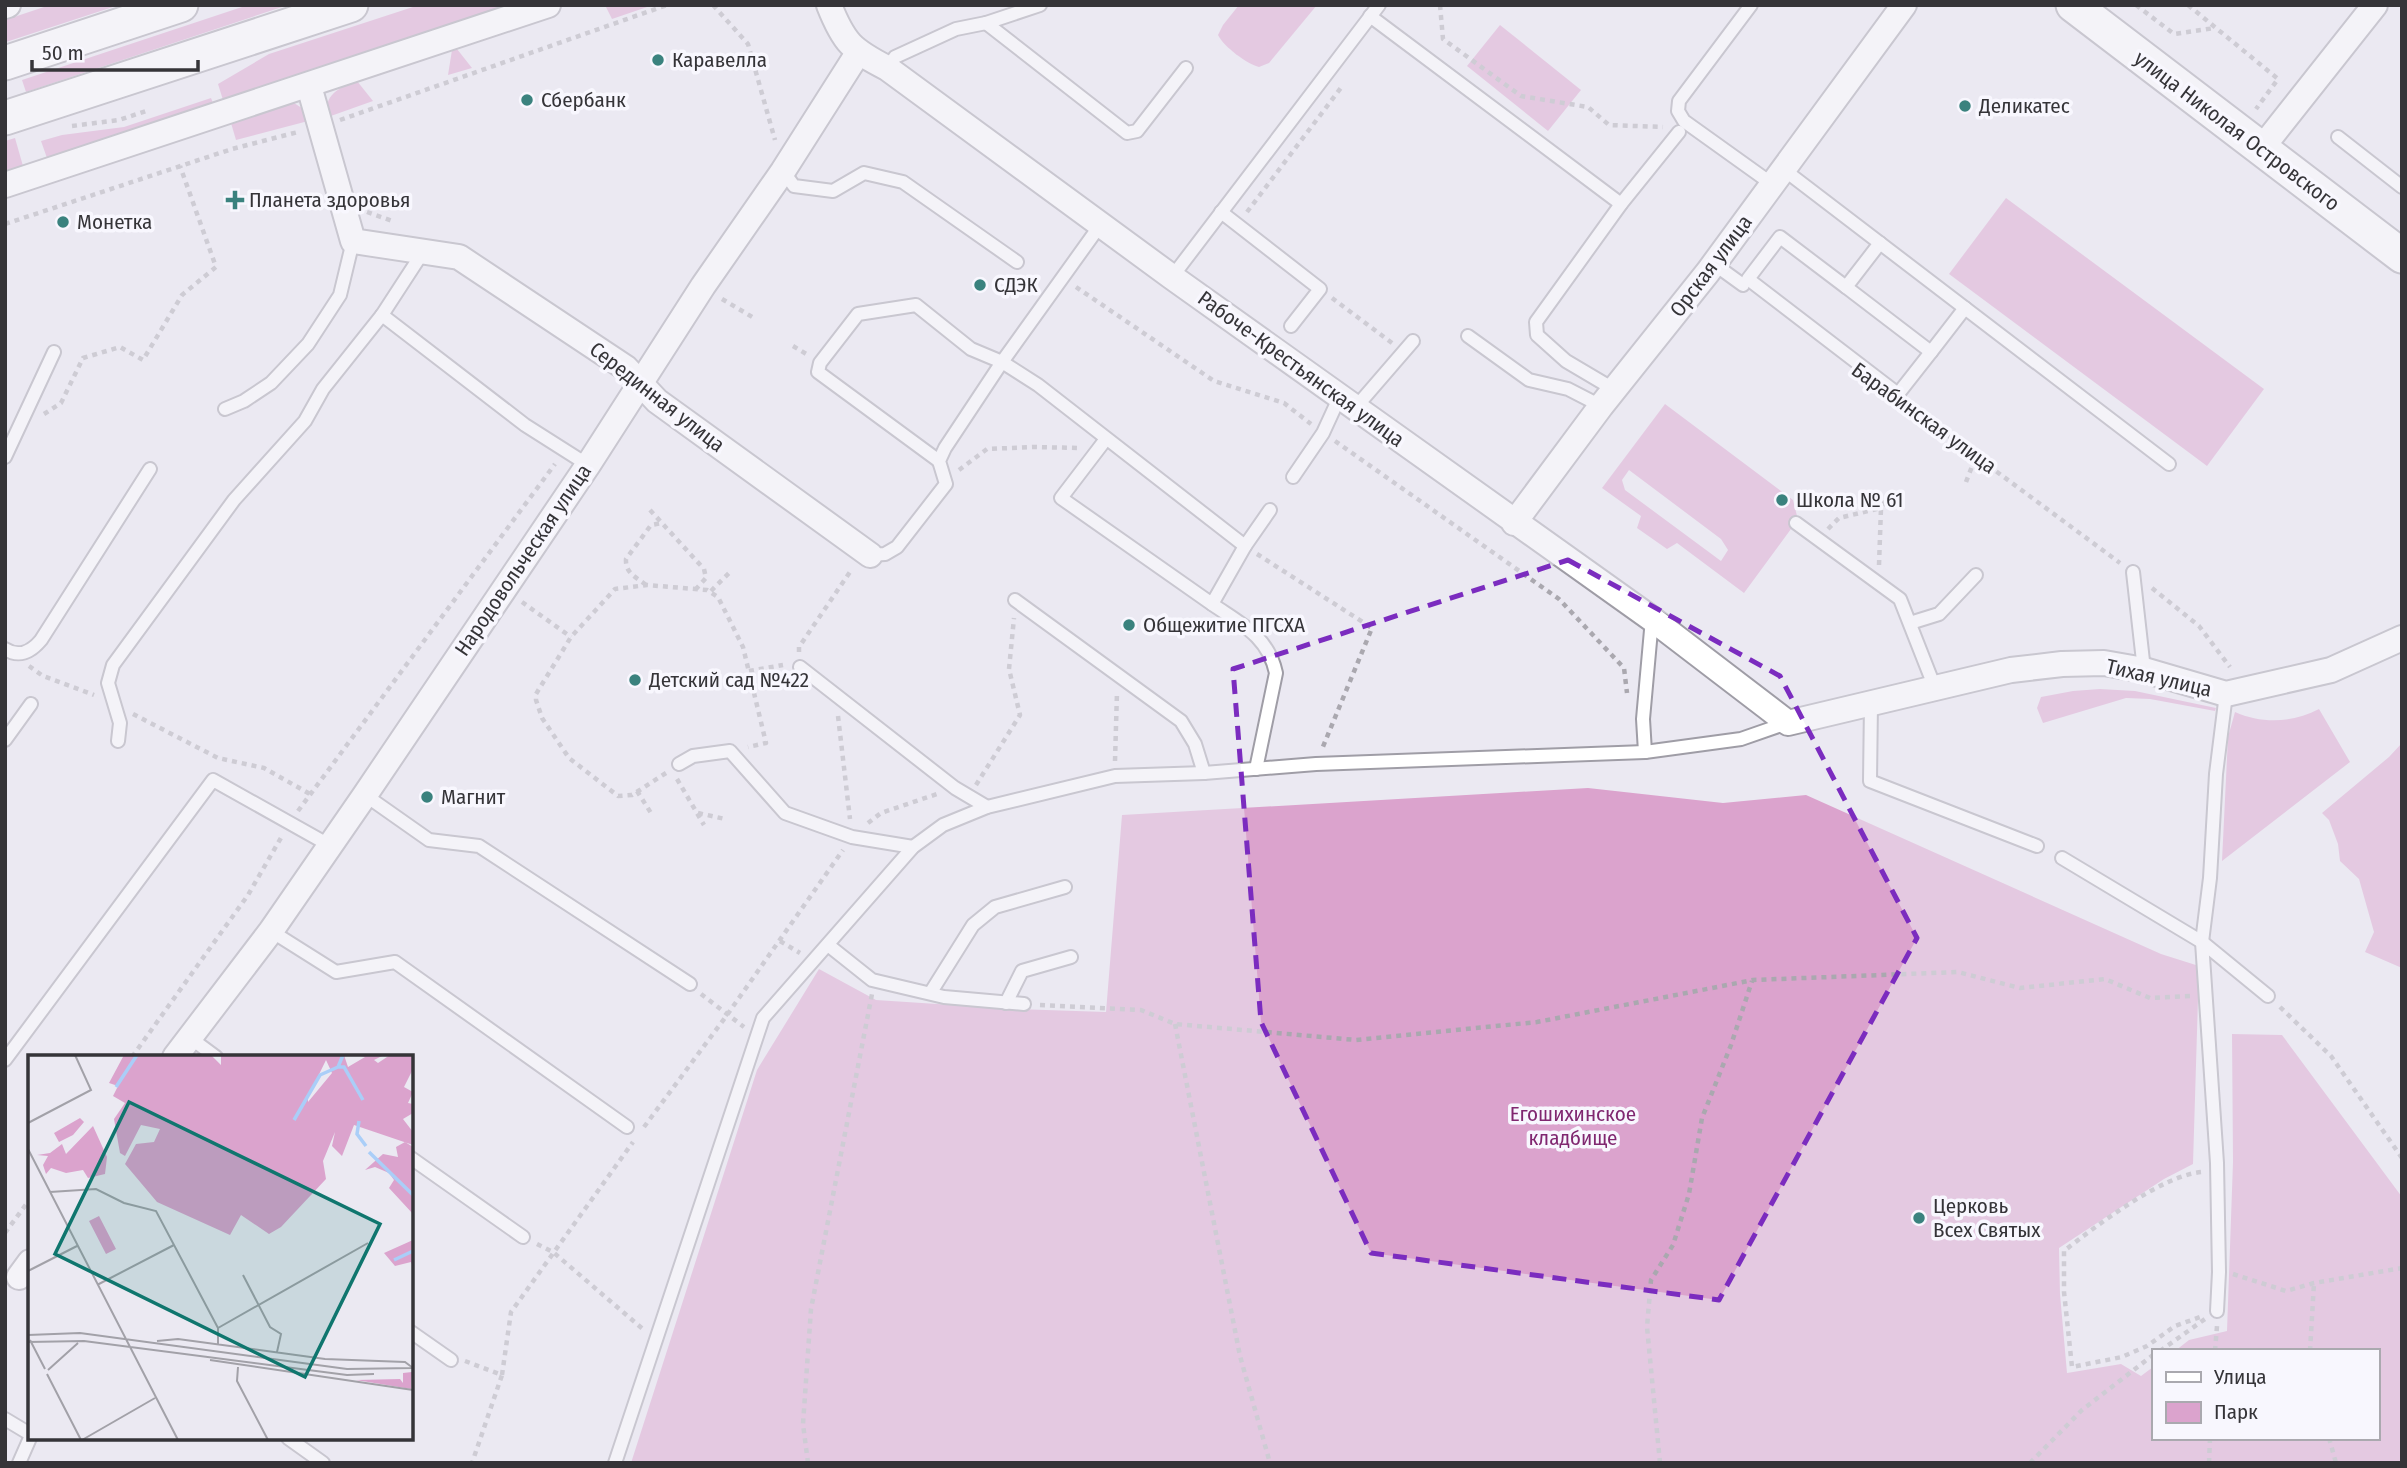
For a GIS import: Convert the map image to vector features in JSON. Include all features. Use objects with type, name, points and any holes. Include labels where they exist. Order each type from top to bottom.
[{"type":"main road","points":[[5,63],[181,5]]},
{"type":"main road","points":[[5,118],[351,5]]},
{"type":"main road","name":"улица Николая Островского","points":[[2073,5],[2402,256]]},
{"type":"street","points":[[5,185],[548,5]]},
{"type":"street","name":"Рабоче-Крестьянская улица","points":[[829,5],[839,32],[858,53],[887,68],[1172,277],[1652,619],[1788,723]]},
{"type":"street","name":"Орская улица","points":[[1514,523],[1714,264],[1904,5]]},
{"type":"street","points":[[2261,149],[2375,5]]},
{"type":"street","name":"Народовольческая улица","points":[[182,1047],[271,930],[365,795],[587,465],[703,286],[783,171],[858,53]]},
{"type":"street","points":[[309,86],[353,241]]},
{"type":"street","name":"Серединная улица","points":[[353,241],[459,257],[626,368],[657,401],[867,553]]},
{"type":"street","name":"Тихая улица","points":[[1788,723],[2011,670],[2062,664],[2104,663],[2144,670],[2226,694],[2331,670],[2402,638]]},
{"type":"lane","points":[[887,68],[895,57],[946,34],[1041,5]]},
{"type":"lane","points":[[1751,5],[1679,101],[1678,111],[1685,121],[1778,176],[1880,243],[2169,464]]},
{"type":"lane","points":[[1172,277],[1375,10],[1621,204]]},
{"type":"lane","points":[[986,23],[1127,134],[1137,131],[1186,68]]},
{"type":"lane","points":[[1608,398],[1537,335],[1536,322],[1621,204],[1679,132]]},
{"type":"lane","points":[[2338,137],[2402,187]]},
{"type":"lane","points":[[783,171],[794,186],[832,191],[864,173],[903,182],[1017,262]]},
{"type":"lane","points":[[1221,212],[1320,289],[1291,326]]},
{"type":"lane","points":[[939,461],[1002,362],[1101,224]]},
{"type":"lane","points":[[1931,352],[1780,237],[1748,279],[1898,394],[1931,352],[1965,308]]},
{"type":"lane","points":[[225,409],[244,401],[271,383],[307,344],[340,295],[353,241]]},
{"type":"lane","points":[[1846,287],[1880,243]]},
{"type":"lane","points":[[117,741],[120,723],[108,683],[113,665],[234,500],[305,421],[323,389],[382,314],[422,252]]},
{"type":"lane","points":[[1714,264],[1743,285]]},
{"type":"lane","points":[[867,553],[885,554],[897,547],[946,484],[939,461],[818,372],[820,363],[858,314],[916,304],[971,349],[1002,362],[1038,386],[1245,546]]},
{"type":"lane","points":[[382,314],[526,425],[587,465]]},
{"type":"lane","points":[[1468,336],[1529,380],[1608,398]]},
{"type":"lane","points":[[1293,477],[1348,401],[1413,341]]},
{"type":"lane","points":[[5,457],[54,352]]},
{"type":"lane","points":[[1106,439],[1061,498],[1261,638],[1272,658],[1276,673],[1256,769]]},
{"type":"lane","points":[[5,649],[13,654],[23,654],[36,647],[150,469]]},
{"type":"lane","points":[[1212,604],[1245,546],[1270,510]]},
{"type":"lane","points":[[1796,523],[1900,599],[1935,688]]},
{"type":"lane","points":[[2133,572],[2144,670]]},
{"type":"lane","points":[[1910,622],[1939,614],[1976,575]]},
{"type":"lane","points":[[1015,600],[1181,721],[1195,744],[1204,773]]},
{"type":"lane","points":[[1645,752],[1643,719],[1652,619]]},
{"type":"lane","points":[[800,667],[955,788],[987,807]]},
{"type":"lane","points":[[2217,1311],[2217,1170],[2202,942],[2210,878],[2216,774],[2226,694]]},
{"type":"lane","points":[[5,740],[31,704]]},
{"type":"lane","points":[[1871,704],[1870,781],[2036,846]]},
{"type":"lane","points":[[615,1463],[763,1018],[913,847],[943,825],[987,807],[1115,776],[1204,773],[1316,764],[1645,752],[1741,739],[1788,723]]},
{"type":"lane","points":[[678,764],[693,756],[730,751],[785,813],[852,837],[913,847]]},
{"type":"lane","points":[[5,1060],[214,780],[329,845]]},
{"type":"lane","points":[[365,795],[429,840],[479,846],[690,984]]},
{"type":"lane","points":[[2062,858],[2202,942],[2269,996]]},
{"type":"lane","points":[[930,992],[973,925],[995,907],[1065,887]]},
{"type":"lane","points":[[271,930],[336,972],[396,962],[627,1127]]},
{"type":"lane","points":[[828,946],[872,980],[944,997],[1024,1004]]},
{"type":"lane","points":[[1006,1003],[1022,971],[1071,957]]},
{"type":"lane","points":[[182,1047],[209,1055]]},
{"type":"lane","points":[[413,1159],[523,1237]]},
{"type":"lane","points":[[413,1333],[451,1360]]},
{"type":"lane","points":[[5,1419],[28,1435]]},
{"type":"lane","points":[[19,1463],[28,1440]]},
{"type":"lane","points":[[291,1440],[323,1463]]},
{"type":"path","points":[[713,5],[748,44],[783,171]]},
{"type":"path","points":[[1440,5],[1443,39],[1521,96],[1588,107],[1609,125],[1673,127],[1679,132]]},
{"type":"path","points":[[2136,5],[2174,34],[2215,28]]},
{"type":"path","points":[[2188,5],[2278,79],[2256,110]]},
{"type":"path","points":[[1238,225],[1345,82]]},
{"type":"path","points":[[59,128],[119,120],[159,107]]},
{"type":"path","points":[[19,428],[34,434],[44,414],[61,403],[83,358],[120,347],[143,360],[182,295],[216,267],[180,166]]},
{"type":"path","points":[[1061,277],[1214,381],[1284,403],[1559,599],[1624,668],[1628,705]]},
{"type":"path","points":[[703,286],[754,318]]},
{"type":"path","points":[[1320,289],[1403,352]]},
{"type":"path","name":"Барабинская улица","points":[[1899,399],[2133,572],[2199,626],[2230,667]]},
{"type":"path","points":[[960,470],[987,449],[1088,449],[1106,439]]},
{"type":"path","points":[[133,1055],[248,895],[289,823],[565,450]]},
{"type":"path","points":[[1966,482],[1976,456]]},
{"type":"path","points":[[1878,583],[1881,508],[1888,497]]},
{"type":"path","points":[[1819,540],[1839,517],[1881,508]]},
{"type":"path","points":[[650,510],[704,569],[706,578],[695,590]]},
{"type":"path","points":[[647,585],[626,569],[626,559],[650,525],[662,523]]},
{"type":"path","points":[[1245,546],[1372,628],[1316,764]]},
{"type":"path","points":[[800,667],[799,647],[867,553]]},
{"type":"path","points":[[711,591],[730,573]]},
{"type":"path","points":[[704,825],[671,769],[623,797],[576,765],[537,706],[536,694],[571,637],[615,589],[647,585],[711,591],[718,597],[743,647],[766,743],[730,751]]},
{"type":"path","points":[[968,797],[1020,715],[1009,669],[1015,600]]},
{"type":"path","points":[[521,602],[571,637]]},
{"type":"path","points":[[748,671],[783,665]]},
{"type":"path","points":[[1115,776],[1117,675]]},
{"type":"path","points":[[43,676],[95,696]]},
{"type":"path","points":[[835,694],[852,837]]},
{"type":"path","points":[[151,723],[218,758],[264,768],[310,794]]},
{"type":"path","points":[[472,1463],[502,1375],[511,1312],[553,1252],[727,1015],[852,837],[881,813],[955,788]]},
{"type":"path","points":[[637,791],[651,813]]},
{"type":"path","points":[[697,813],[725,819]]},
{"type":"path","points":[[1024,1004],[1141,1010],[1175,1024],[1356,1040],[1537,1022],[1753,980],[1958,972],[2020,988],[2105,979],[2150,999],[2207,995]]},
{"type":"path","points":[[808,1463],[803,1424],[811,1309],[872,994],[872,980]]},
{"type":"path","points":[[1660,1463],[1647,1327],[1651,1280],[1673,1245],[1689,1194],[1702,1118],[1753,980]]},
{"type":"path","points":[[690,984],[757,1036]]},
{"type":"path","points":[[2269,996],[2331,1056],[2402,1158]]},
{"type":"path","points":[[1175,1024],[1240,1356],[1270,1463]]},
{"type":"path","points":[[2217,1170],[2191,1173],[2166,1183],[2101,1222],[2064,1251],[2064,1292],[2072,1367],[2122,1357],[2147,1346],[2175,1326],[2217,1311]]},
{"type":"path","points":[[5,1233],[28,1202]]},
{"type":"path","points":[[523,1237],[553,1252],[656,1340]]},
{"type":"path","points":[[2219,1272],[2231,1273],[2286,1291],[2314,1283],[2402,1268]]},
{"type":"path","points":[[2310,1349],[2314,1283]]},
{"type":"path","points":[[2163,1349],[2217,1311]]},
{"type":"path","points":[[2215,1349],[2217,1311]]},
{"type":"path","points":[[2030,1463],[2082,1410],[2152,1356]]},
{"type":"path","points":[[451,1360],[463,1360],[502,1375]]},
{"type":"path","points":[[2209,1463],[2210,1440]]},
{"type":"path","points":[[2330,1440],[2336,1463]]},
{"type":"highlighted area","points":[[1568,560],[1780,676],[1917,938],[1719,1300],[1371,1253],[1261,1022],[1233,669]]},
{"type":"green space","points":[[50,5],[119,5],[6,42],[5,20]]},
{"type":"green space","points":[[248,5],[288,5],[26,92],[22,80]]},
{"type":"green space","points":[[419,5],[512,5],[223,100],[218,84],[269,54]]},
{"type":"green space","points":[[605,5],[653,5],[612,19]]},
{"type":"green space","points":[[1239,5],[1317,5],[1269,63],[1259,67],[1236,54],[1218,35]]},
{"type":"green space","points":[[1500,25],[1581,90],[1548,131],[1467,66]]},
{"type":"green space","points":[[457,49],[472,68],[448,75],[452,50]]},
{"type":"green space","points":[[357,81],[373,101],[328,117],[328,103],[334,93]]},
{"type":"green space","points":[[211,98],[213,103],[47,158],[41,141],[62,135],[124,127]]},
{"type":"green space","points":[[294,103],[308,112],[312,120],[236,140],[231,123]]},
{"type":"green space","points":[[15,138],[23,166],[5,172],[5,141]]},
{"type":"green space","points":[[2006,198],[2264,389],[2207,466],[1949,274]]},
{"type":"green space","points":[[1665,404],[1793,500],[1799,518],[1744,593],[1677,543],[1667,549],[1637,528],[1641,516],[1602,488]],"holes":[[[1629,470],[1721,539],[1728,550],[1721,561],[1625,490],[1622,480]]]},
{"type":"green space","points":[[2100,689],[2135,691],[2216,708],[2215,711],[2150,699],[2126,698],[2043,723],[2037,708],[2041,697]]},
{"type":"green space","points":[[2319,709],[2350,762],[2222,861],[2228,737],[2235,712],[2256,719],[2277,720],[2299,717]]},
{"type":"green space","points":[[2402,743],[2402,968],[2365,952],[2374,932],[2359,879],[2340,861],[2338,844],[2329,820],[2322,813]]},
{"type":"green space","name":"Егошихинское кладбище","points":[[1588,788],[1723,803],[1806,795],[2161,954],[2199,966],[2193,1164],[2164,1179],[2059,1248],[2067,1373],[2121,1364],[2141,1376],[2152,1368],[2152,1440],[2379,1440],[2379,1349],[2178,1349],[2189,1340],[2227,1331],[2233,1162],[2232,1034],[2282,1035],[2402,1197],[2402,1463],[631,1463],[757,1070],[819,969],[876,1000],[1106,1012],[1122,815]]},
{"type":"place","name":"Каравелла","points":[[658,60]]},
{"type":"place","name":"Сбербанк","points":[[527,100]]},
{"type":"place","name":"Деликатес","points":[[1965,106]]},
{"type":"place","name":"Планета здоровья","points":[[235,200]]},
{"type":"place","name":"Монетка","points":[[63,222]]},
{"type":"place","name":"СДЭК","points":[[980,285]]},
{"type":"place","name":"Школа № 61","points":[[1782,500]]},
{"type":"place","name":"Общежитие ПГСХА","points":[[1129,625]]},
{"type":"place","name":"Детский сад №422","points":[[635,680]]},
{"type":"place","name":"Магнит","points":[[427,797]]},
{"type":"place","name":"Церковь Всех Святых","points":[[1919,1218]]}]
